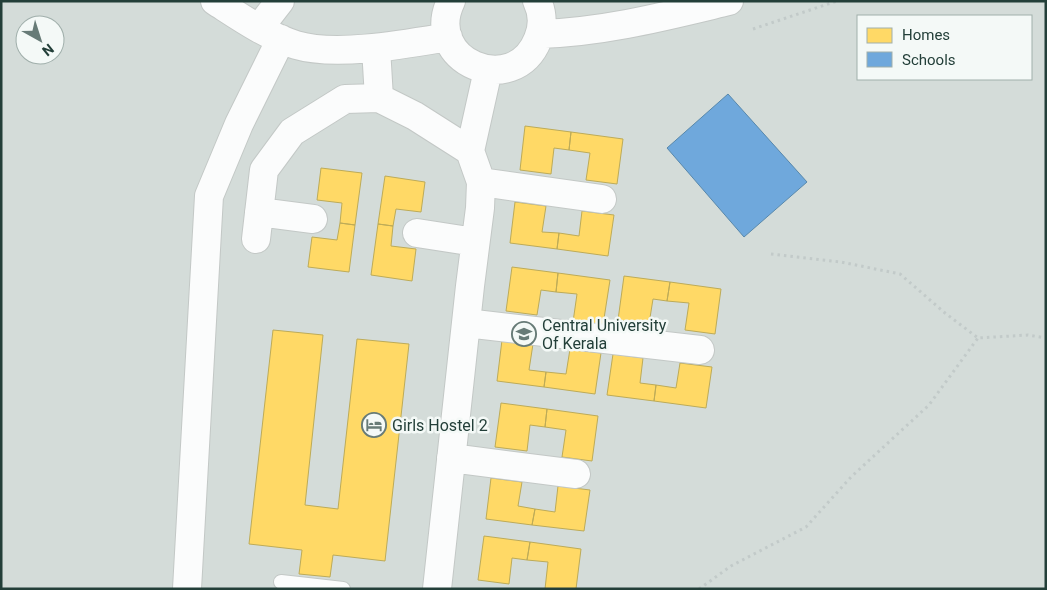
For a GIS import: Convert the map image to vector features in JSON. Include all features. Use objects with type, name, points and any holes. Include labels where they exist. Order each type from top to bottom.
[{"type":"street","points":[[215,1],[270,33],[308,48],[376,48],[448,37]]},
{"type":"street","points":[[187,589],[209,196],[239,124],[280,1]]},
{"type":"street","points":[[451,1],[445,23],[448,37],[454,50],[463,60],[475,67],[488,70],[502,69],[515,65],[526,57],[535,46],[540,34],[542,19],[537,1]]},
{"type":"street","points":[[540,34],[610,28],[728,1]]},
{"type":"street","points":[[376,48],[379,98]]},
{"type":"street","points":[[437,589],[480,208],[481,182],[470,151],[488,70]]},
{"type":"street","points":[[256,239],[264,170],[292,132],[346,99],[379,98],[414,116],[470,151]]},
{"type":"street","points":[[481,182],[602,198]]},
{"type":"street","points":[[259,212],[312,219]]},
{"type":"street","points":[[417,233],[475,242]]},
{"type":"street","points":[[466,323],[700,350]]},
{"type":"street","points":[[451,458],[576,474]]},
{"type":"lane","points":[[281,582],[343,589]]},
{"type":"path","points":[[753,29],[837,1]]},
{"type":"path","points":[[771,254],[841,262],[900,274],[945,313],[978,338],[1028,335],[1046,338]]},
{"type":"path","points":[[699,589],[731,566],[806,527],[851,477],[929,405],[978,338]]},
{"type":"shaded area","name":"Central University Of Kerala","points":[[1,1],[1046,1],[1046,589],[1,589]]},
{"type":"building: Homes","points":[[525,126],[571,132],[569,150],[554,148],[551,174],[520,170]]},
{"type":"building: Homes","points":[[571,132],[623,139],[617,184],[586,180],[590,153],[569,150]]},
{"type":"building: Homes","points":[[321,168],[362,173],[355,225],[340,223],[342,203],[317,200]]},
{"type":"building: Homes","points":[[385,176],[425,182],[421,212],[396,209],[393,226],[378,224]]},
{"type":"building: Homes","points":[[515,202],[546,206],[542,232],[559,233],[557,249],[510,243]]},
{"type":"building: Homes","points":[[582,211],[614,215],[608,256],[557,249],[559,233],[579,236]]},
{"type":"building: Homes","points":[[340,223],[355,225],[349,272],[308,267],[312,237],[337,240]]},
{"type":"building: Homes","points":[[378,224],[393,226],[391,246],[416,249],[412,281],[371,275]]},
{"type":"building: Homes","points":[[512,267],[558,273],[556,292],[541,290],[537,315],[506,311]]},
{"type":"building: Homes","points":[[558,273],[610,280],[603,325],[573,322],[577,294],[556,292]]},
{"type":"building: Homes","points":[[624,276],[670,282],[667,301],[653,299],[649,324],[618,320]]},
{"type":"building: Homes","points":[[670,282],[721,289],[715,334],[685,330],[689,303],[667,301]]},
{"type":"building: Homes","name":"Girls Hostel 2","points":[[273,330],[323,335],[305,505],[338,509],[357,339],[409,344],[385,561],[333,555],[330,577],[299,574],[302,550],[249,544]]},
{"type":"building: Homes","points":[[502,340],[533,344],[529,370],[546,372],[544,387],[497,381]]},
{"type":"building: Homes","points":[[570,349],[601,353],[595,394],[544,387],[546,372],[566,374]]},
{"type":"building: Homes","points":[[613,354],[643,358],[640,383],[656,385],[654,401],[607,395]]},
{"type":"building: Homes","points":[[680,363],[712,367],[706,408],[654,401],[656,385],[676,388]]},
{"type":"building: Homes","points":[[501,403],[547,409],[545,427],[530,425],[527,451],[495,447]]},
{"type":"building: Homes","points":[[547,409],[598,416],[592,461],[562,457],[566,430],[545,427]]},
{"type":"building: Homes","points":[[491,478],[522,482],[518,506],[535,509],[532,525],[486,519]]},
{"type":"building: Homes","points":[[558,486],[590,490],[584,531],[532,525],[535,509],[555,512]]},
{"type":"building: Homes","points":[[484,536],[530,542],[527,560],[512,558],[509,584],[478,580]]},
{"type":"building: Homes","points":[[530,542],[581,549],[576,589],[545,589],[548,562],[527,560]]},
{"type":"building: Schools","points":[[728,94],[807,182],[744,237],[667,148]]},
{"type":"place","name":"Central University Of Kerala","points":[[524,334]]},
{"type":"place","name":"Girls Hostel 2","points":[[374,425]]}]
